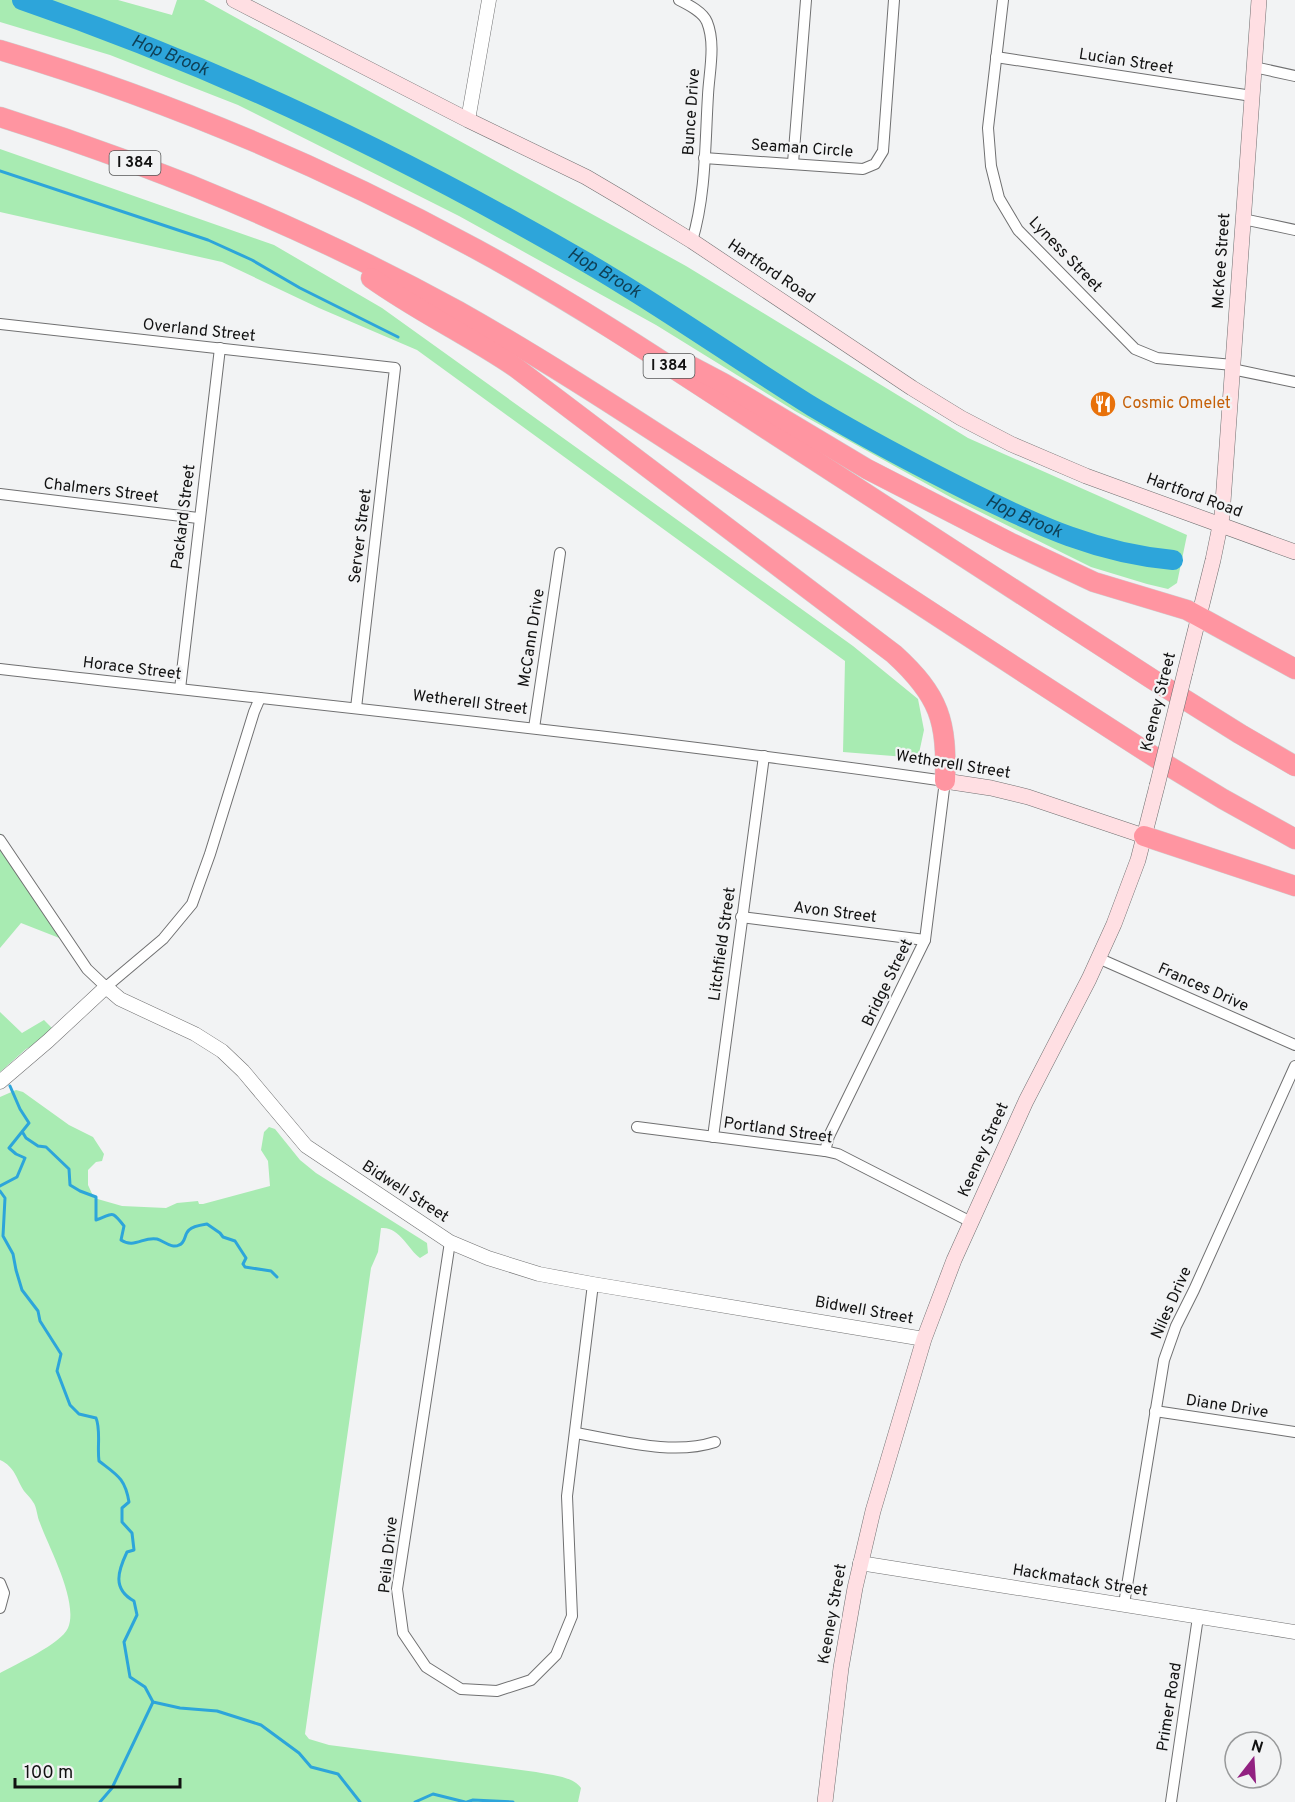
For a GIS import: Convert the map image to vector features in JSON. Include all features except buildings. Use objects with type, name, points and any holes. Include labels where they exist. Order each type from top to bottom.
[{"type":"highway","name":"I 384","points":[[0,50],[82,76],[182,113],[339,180],[477,249],[549,290],[639,346],[1169,690],[1295,766]]},
{"type":"highway","name":"I 384","points":[[0,117],[92,147],[183,181],[328,245],[457,311],[544,362],[1167,765],[1295,839]]},
{"type":"highway","points":[[328,245],[392,292],[468,336],[514,367],[894,654],[924,686],[937,708],[946,745],[945,781]]},
{"type":"highway","points":[[639,346],[707,374],[867,469],[1055,565],[1107,587],[1174,606],[1199,616],[1295,669]]},
{"type":"highway","points":[[1144,836],[1295,886]]},
{"type":"main road","name":"Hartford Road","points":[[234,0],[468,120],[586,177],[692,241],[912,388],[961,418],[1011,444],[1066,468],[1295,552]]},
{"type":"main road","name":"McKee Street","points":[[1220,525],[1259,0]]},
{"type":"main road","name":"Keeney Street","points":[[825,1802],[842,1660],[860,1563],[924,1339],[971,1222],[1036,1080],[1098,958],[1127,891],[1157,786],[1220,525]]},
{"type":"main road","name":"Wetherell Street","points":[[945,781],[1028,796],[1144,836]]},
{"type":"street","points":[[468,120],[489,0]]},
{"type":"street","name":"Bunce Drive","points":[[679,0],[693,7],[707,20],[711,40],[704,158],[697,225],[692,241]]},
{"type":"street","points":[[793,163],[806,0]]},
{"type":"street","name":"Seaman Circle","points":[[704,158],[863,168],[874,164],[883,150],[894,0]]},
{"type":"street","name":"Lyness Street","points":[[1003,0],[988,128],[991,166],[999,198],[1018,230],[1135,349],[1156,358],[1233,367],[1295,382]]},
{"type":"street","name":"Lucian Street","points":[[996,57],[1252,96]]},
{"type":"street","points":[[1254,68],[1295,76]]},
{"type":"street","points":[[1243,219],[1295,230]]},
{"type":"street","name":"Overland Street","points":[[0,324],[395,368]]},
{"type":"street","name":"Packard Street","points":[[180,689],[198,518],[220,348]]},
{"type":"street","name":"Server Street","points":[[356,708],[395,368]]},
{"type":"street","name":"Chalmers Street","points":[[0,494],[198,518]]},
{"type":"street","name":"McCann Drive","points":[[534,728],[560,553]]},
{"type":"street","name":"Horace Street","points":[[0,669],[260,698]]},
{"type":"street","points":[[0,1082],[163,939],[192,904],[260,698]]},
{"type":"street","name":"Wetherell Street","points":[[260,698],[534,728],[945,781]]},
{"type":"street","name":"Litchfield Street","points":[[713,1137],[764,756]]},
{"type":"street","name":"Bridge Street","points":[[825,1151],[829,1136],[926,940],[945,781]]},
{"type":"street","name":"Bidwell Street","points":[[0,840],[87,969],[106,987],[120,999],[195,1034],[222,1051],[243,1071],[306,1146],[450,1242],[488,1258],[529,1271],[593,1284],[924,1339]]},
{"type":"street","name":"Avon Street","points":[[741,917],[926,940]]},
{"type":"street","name":"Frances Drive","points":[[1098,958],[1295,1045]]},
{"type":"street","name":"Niles Drive","points":[[1124,1604],[1164,1360],[1176,1326],[1295,1066]]},
{"type":"street","name":"Portland Street","points":[[637,1127],[838,1154],[971,1222]]},
{"type":"street","name":"Peila Drive","points":[[450,1242],[397,1588],[403,1633],[426,1667],[461,1689],[497,1691],[531,1680],[556,1655],[572,1616],[567,1496],[593,1284]]},
{"type":"street","name":"Diane Drive","points":[[1155,1411],[1295,1432]]},
{"type":"street","points":[[575,1433],[676,1449],[700,1447],[715,1442]]},
{"type":"street","name":"Hackmatack Street","points":[[860,1563],[1295,1632]]},
{"type":"street","points":[[0,1583],[4,1593],[0,1608]]},
{"type":"street","name":"Primer Road","points":[[1171,1802],[1198,1617]]},
{"type":"green space","points":[[0,0],[118,0],[172,15],[177,0],[204,0],[686,266],[968,438],[1187,535],[1177,583],[1168,589],[1091,567],[952,498],[795,411],[656,325],[459,216],[238,105],[110,55],[0,22]]},
{"type":"green space","points":[[0,149],[274,245],[382,308],[853,646],[918,699],[924,730],[918,758],[843,752],[845,661],[417,350],[319,308],[222,262],[0,212]]},
{"type":"green space","points":[[0,833],[67,941],[21,923],[0,948]]},
{"type":"green space","points":[[0,1012],[22,1033],[44,1020],[57,1033],[26,1049],[0,1072]]},
{"type":"green space","points":[[16,1090],[23,1092],[69,1125],[93,1137],[104,1154],[102,1161],[96,1162],[88,1170],[88,1185],[94,1198],[122,1206],[166,1208],[177,1203],[198,1201],[199,1204],[203,1204],[270,1186],[268,1161],[261,1150],[264,1132],[269,1127],[275,1129],[300,1160],[316,1173],[427,1243],[428,1253],[420,1258],[398,1234],[387,1228],[381,1228],[378,1252],[371,1268],[305,1734],[309,1739],[329,1745],[561,1777],[573,1781],[581,1788],[578,1802],[0,1802],[0,1673],[57,1641],[68,1628],[70,1617],[70,1604],[66,1590],[34,1504],[12,1469],[0,1460],[0,1097]]},
{"type":"waterway","name":"Hop Brook","points":[[22,0],[167,54],[379,150],[613,278],[784,389],[872,441],[997,505],[1045,527],[1094,544],[1119,551],[1173,560]]},
{"type":"waterway","points":[[0,171],[208,240],[252,260],[300,288],[398,337]]},
{"type":"waterway","points":[[0,1186],[17,1177],[25,1158],[9,1148],[29,1123],[10,1086]]},
{"type":"waterway","points":[[23,1133],[26,1138],[38,1146],[46,1147],[69,1169],[70,1185],[96,1197],[96,1220],[111,1214],[119,1220],[124,1226],[121,1240],[135,1243],[157,1239],[176,1246],[183,1242],[187,1232],[191,1229],[207,1224],[223,1237],[235,1241],[246,1258],[243,1264],[245,1267],[271,1271],[277,1277]]},
{"type":"waterway","points":[[0,1191],[5,1198],[3,1236],[13,1254],[22,1290],[38,1311],[40,1321],[61,1354],[57,1371],[70,1405],[79,1414],[96,1418],[99,1461],[119,1478],[127,1494],[129,1502],[122,1508],[122,1522],[132,1533],[134,1550],[127,1552],[119,1579],[122,1591],[134,1601],[137,1615],[124,1642],[130,1677],[145,1687],[153,1702],[180,1708],[217,1711],[261,1725],[299,1753],[311,1767],[338,1774],[360,1802]]},
{"type":"waterway","points":[[100,1802],[112,1788],[153,1702]]},
{"type":"waterway","points":[[415,1802],[433,1794],[465,1802]]},
{"type":"waterway","points":[[467,1802],[473,1800],[513,1802]]},
{"type":"place","name":"Cosmic Omelet","points":[[1103,404]]}]
